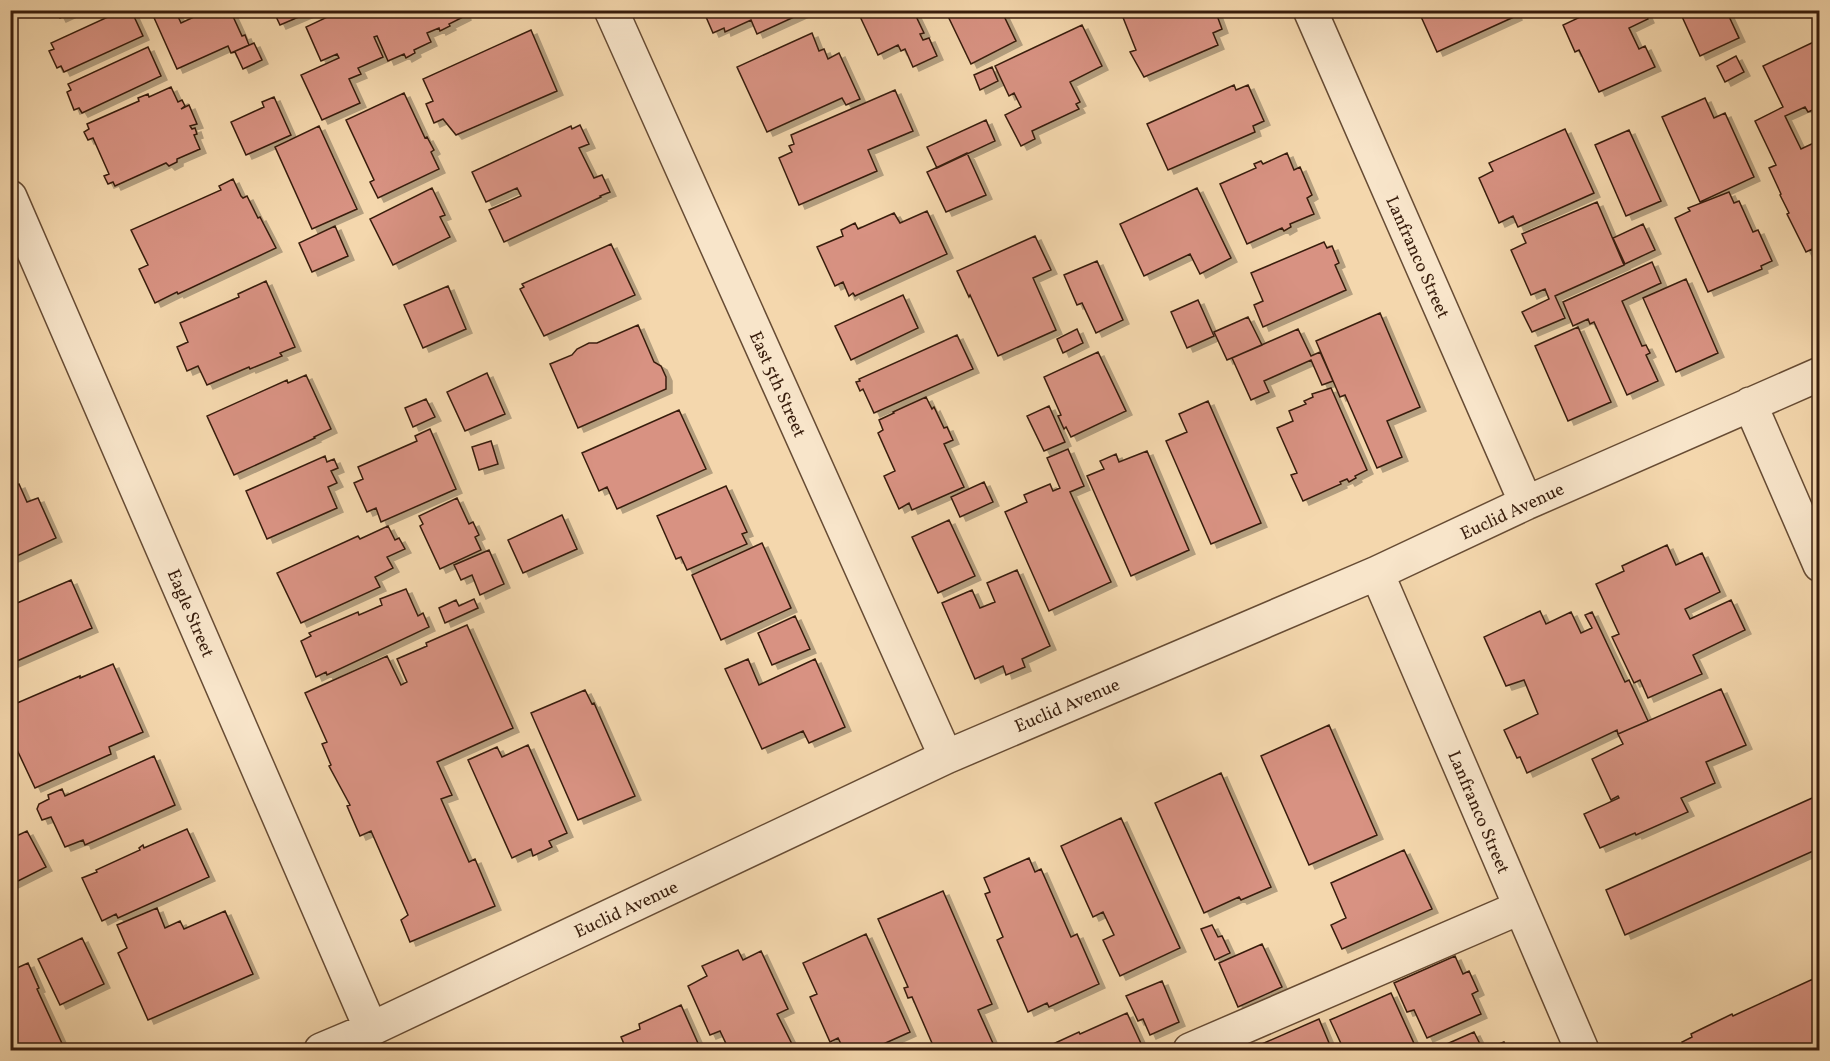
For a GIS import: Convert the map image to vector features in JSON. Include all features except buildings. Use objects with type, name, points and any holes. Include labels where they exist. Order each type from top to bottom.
[{"type":"street","name":"East 5th Street","points":[[611,10],[946,757]]},
{"type":"street","name":"Lanfranco Street","points":[[1310,10],[1526,503]]},
{"type":"street","name":"Eagle Street","points":[[10,197],[371,1029]]},
{"type":"street","name":"Euclid Avenue","points":[[321,1050],[371,1029],[946,757],[1377,573],[1526,503],[1820,374]]},
{"type":"street","points":[[1750,404],[1820,566]]},
{"type":"street","name":"Lanfranco Street","points":[[1377,573],[1519,908],[1582,1050]]},
{"type":"street","points":[[1190,1050],[1519,908]]}]
